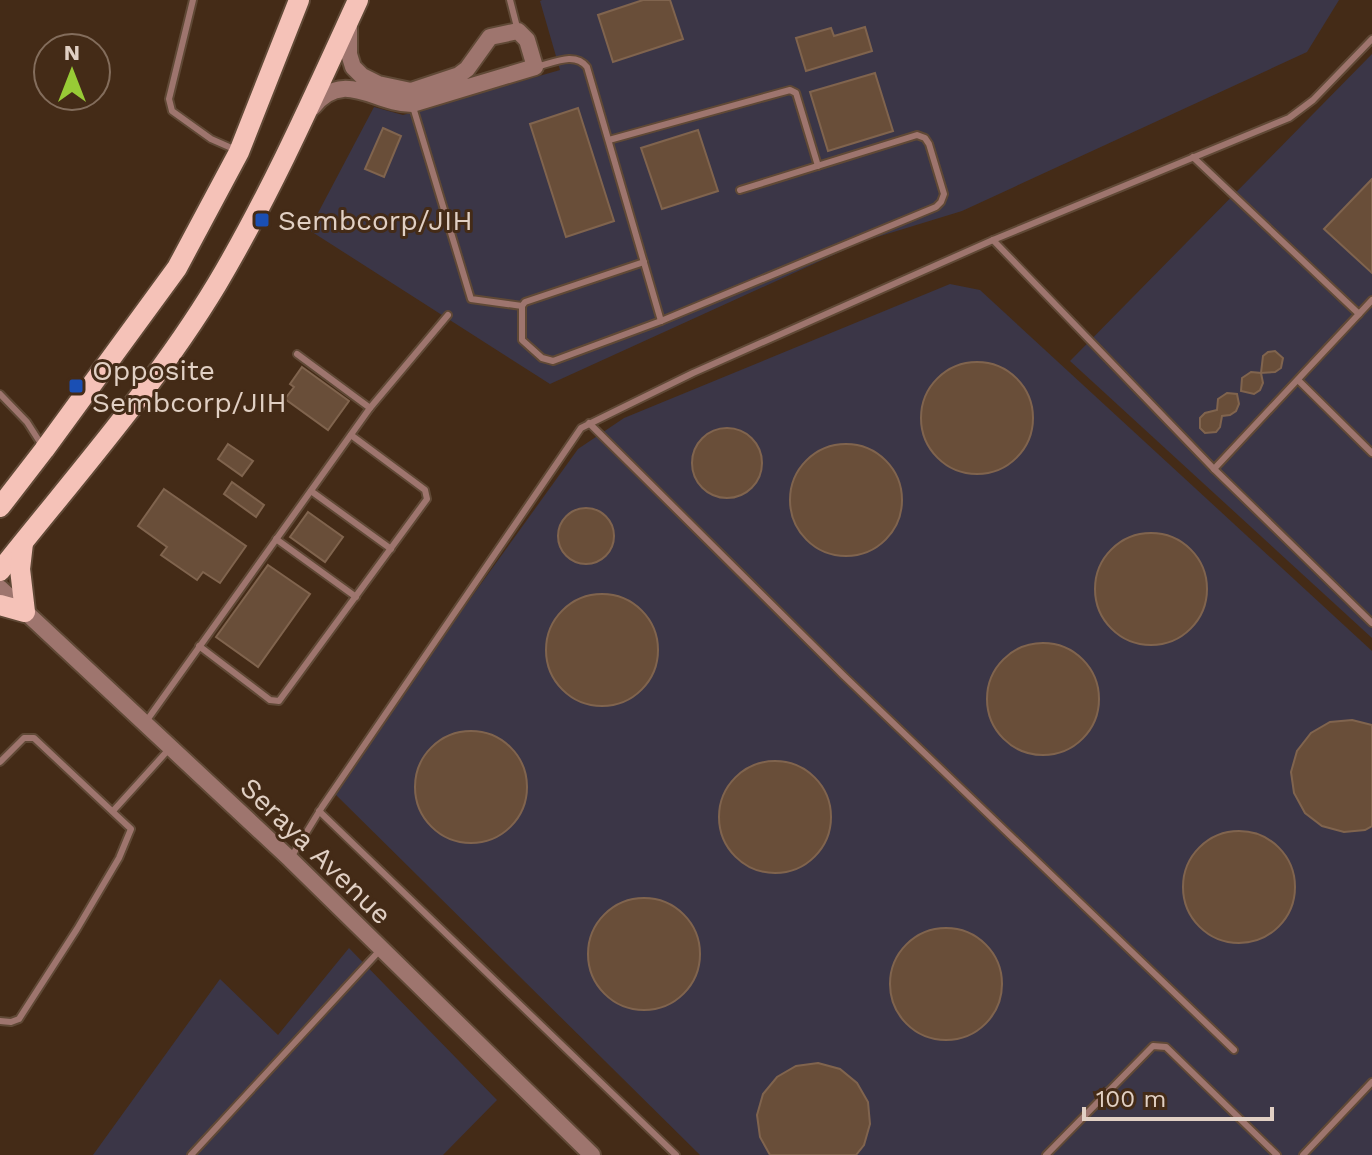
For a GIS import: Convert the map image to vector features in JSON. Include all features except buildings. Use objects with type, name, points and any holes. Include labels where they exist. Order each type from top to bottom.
[{"type":"main road","points":[[0,507],[177,268],[239,152],[299,0]]},
{"type":"main road","points":[[0,571],[153,377],[216,285],[302,120],[358,0]]},
{"type":"main road","points":[[0,605],[25,612],[20,569],[23,543]]},
{"type":"street","points":[[302,120],[323,94],[345,89],[358,90],[412,104],[535,67],[527,40],[518,31],[490,37],[467,69],[459,75],[411,91],[378,84],[353,67],[349,54],[349,21]]},
{"type":"street","name":"Seraya Avenue","points":[[0,588],[290,859],[592,1155]]},
{"type":"lane","points":[[193,0],[169,99],[172,111],[211,139],[239,152]]},
{"type":"lane","points":[[510,0],[518,31]]},
{"type":"lane","points":[[290,859],[319,811],[517,524],[573,436],[589,423],[693,373],[993,240],[1289,118],[1313,100],[1372,39]]},
{"type":"lane","points":[[535,67],[571,58],[583,61],[587,67],[661,321]]},
{"type":"lane","points":[[609,140],[790,90],[796,93],[818,166]]},
{"type":"lane","points":[[412,104],[471,299],[522,306]]},
{"type":"lane","points":[[644,262],[529,299],[522,306],[522,340],[547,360],[553,361],[661,321],[936,207],[943,198],[944,189],[929,144],[921,135],[914,135],[740,190]]},
{"type":"lane","points":[[1193,157],[1359,314]]},
{"type":"lane","points":[[993,240],[1214,469],[1372,623]]},
{"type":"lane","points":[[1214,469],[1372,300]]},
{"type":"lane","points":[[144,724],[370,408],[448,315]]},
{"type":"lane","points":[[297,354],[370,408]]},
{"type":"lane","points":[[1298,380],[1372,453]]},
{"type":"lane","points":[[0,394],[27,422],[44,450]]},
{"type":"lane","points":[[589,423],[844,676],[1234,1050]]},
{"type":"lane","points":[[199,646],[270,700],[277,702],[391,549],[427,499],[428,493],[351,435]]},
{"type":"lane","points":[[311,491],[391,549]]},
{"type":"lane","points":[[276,539],[356,597]]},
{"type":"lane","points":[[0,762],[24,738],[31,736],[131,829],[119,858],[19,1019],[0,1021]]},
{"type":"lane","points":[[113,811],[170,748]]},
{"type":"lane","points":[[319,811],[676,1155]]},
{"type":"lane","points":[[191,1155],[381,949]]},
{"type":"lane","points":[[1046,1155],[1153,1046],[1160,1045],[1166,1047],[1277,1155]]},
{"type":"lane","points":[[1303,1155],[1372,1082]]},
{"type":"shaded area","points":[[542,0],[1339,0],[1307,52],[962,211],[864,241],[550,384],[309,230],[374,107],[403,115],[560,70]]},
{"type":"shaded area","points":[[1372,54],[1372,638],[1070,361]]},
{"type":"shaded area","points":[[950,284],[980,290],[1372,651],[1372,1155],[700,1155],[332,791],[578,449],[624,418]]},
{"type":"shaded area","points":[[349,948],[497,1100],[443,1155],[93,1155],[220,979],[278,1035]]},
{"type":"place","name":"Sembcorp/JIH","points":[[262,220]]},
{"type":"place","name":"Opposite Sembcorp/JIH","points":[[76,386]]}]
